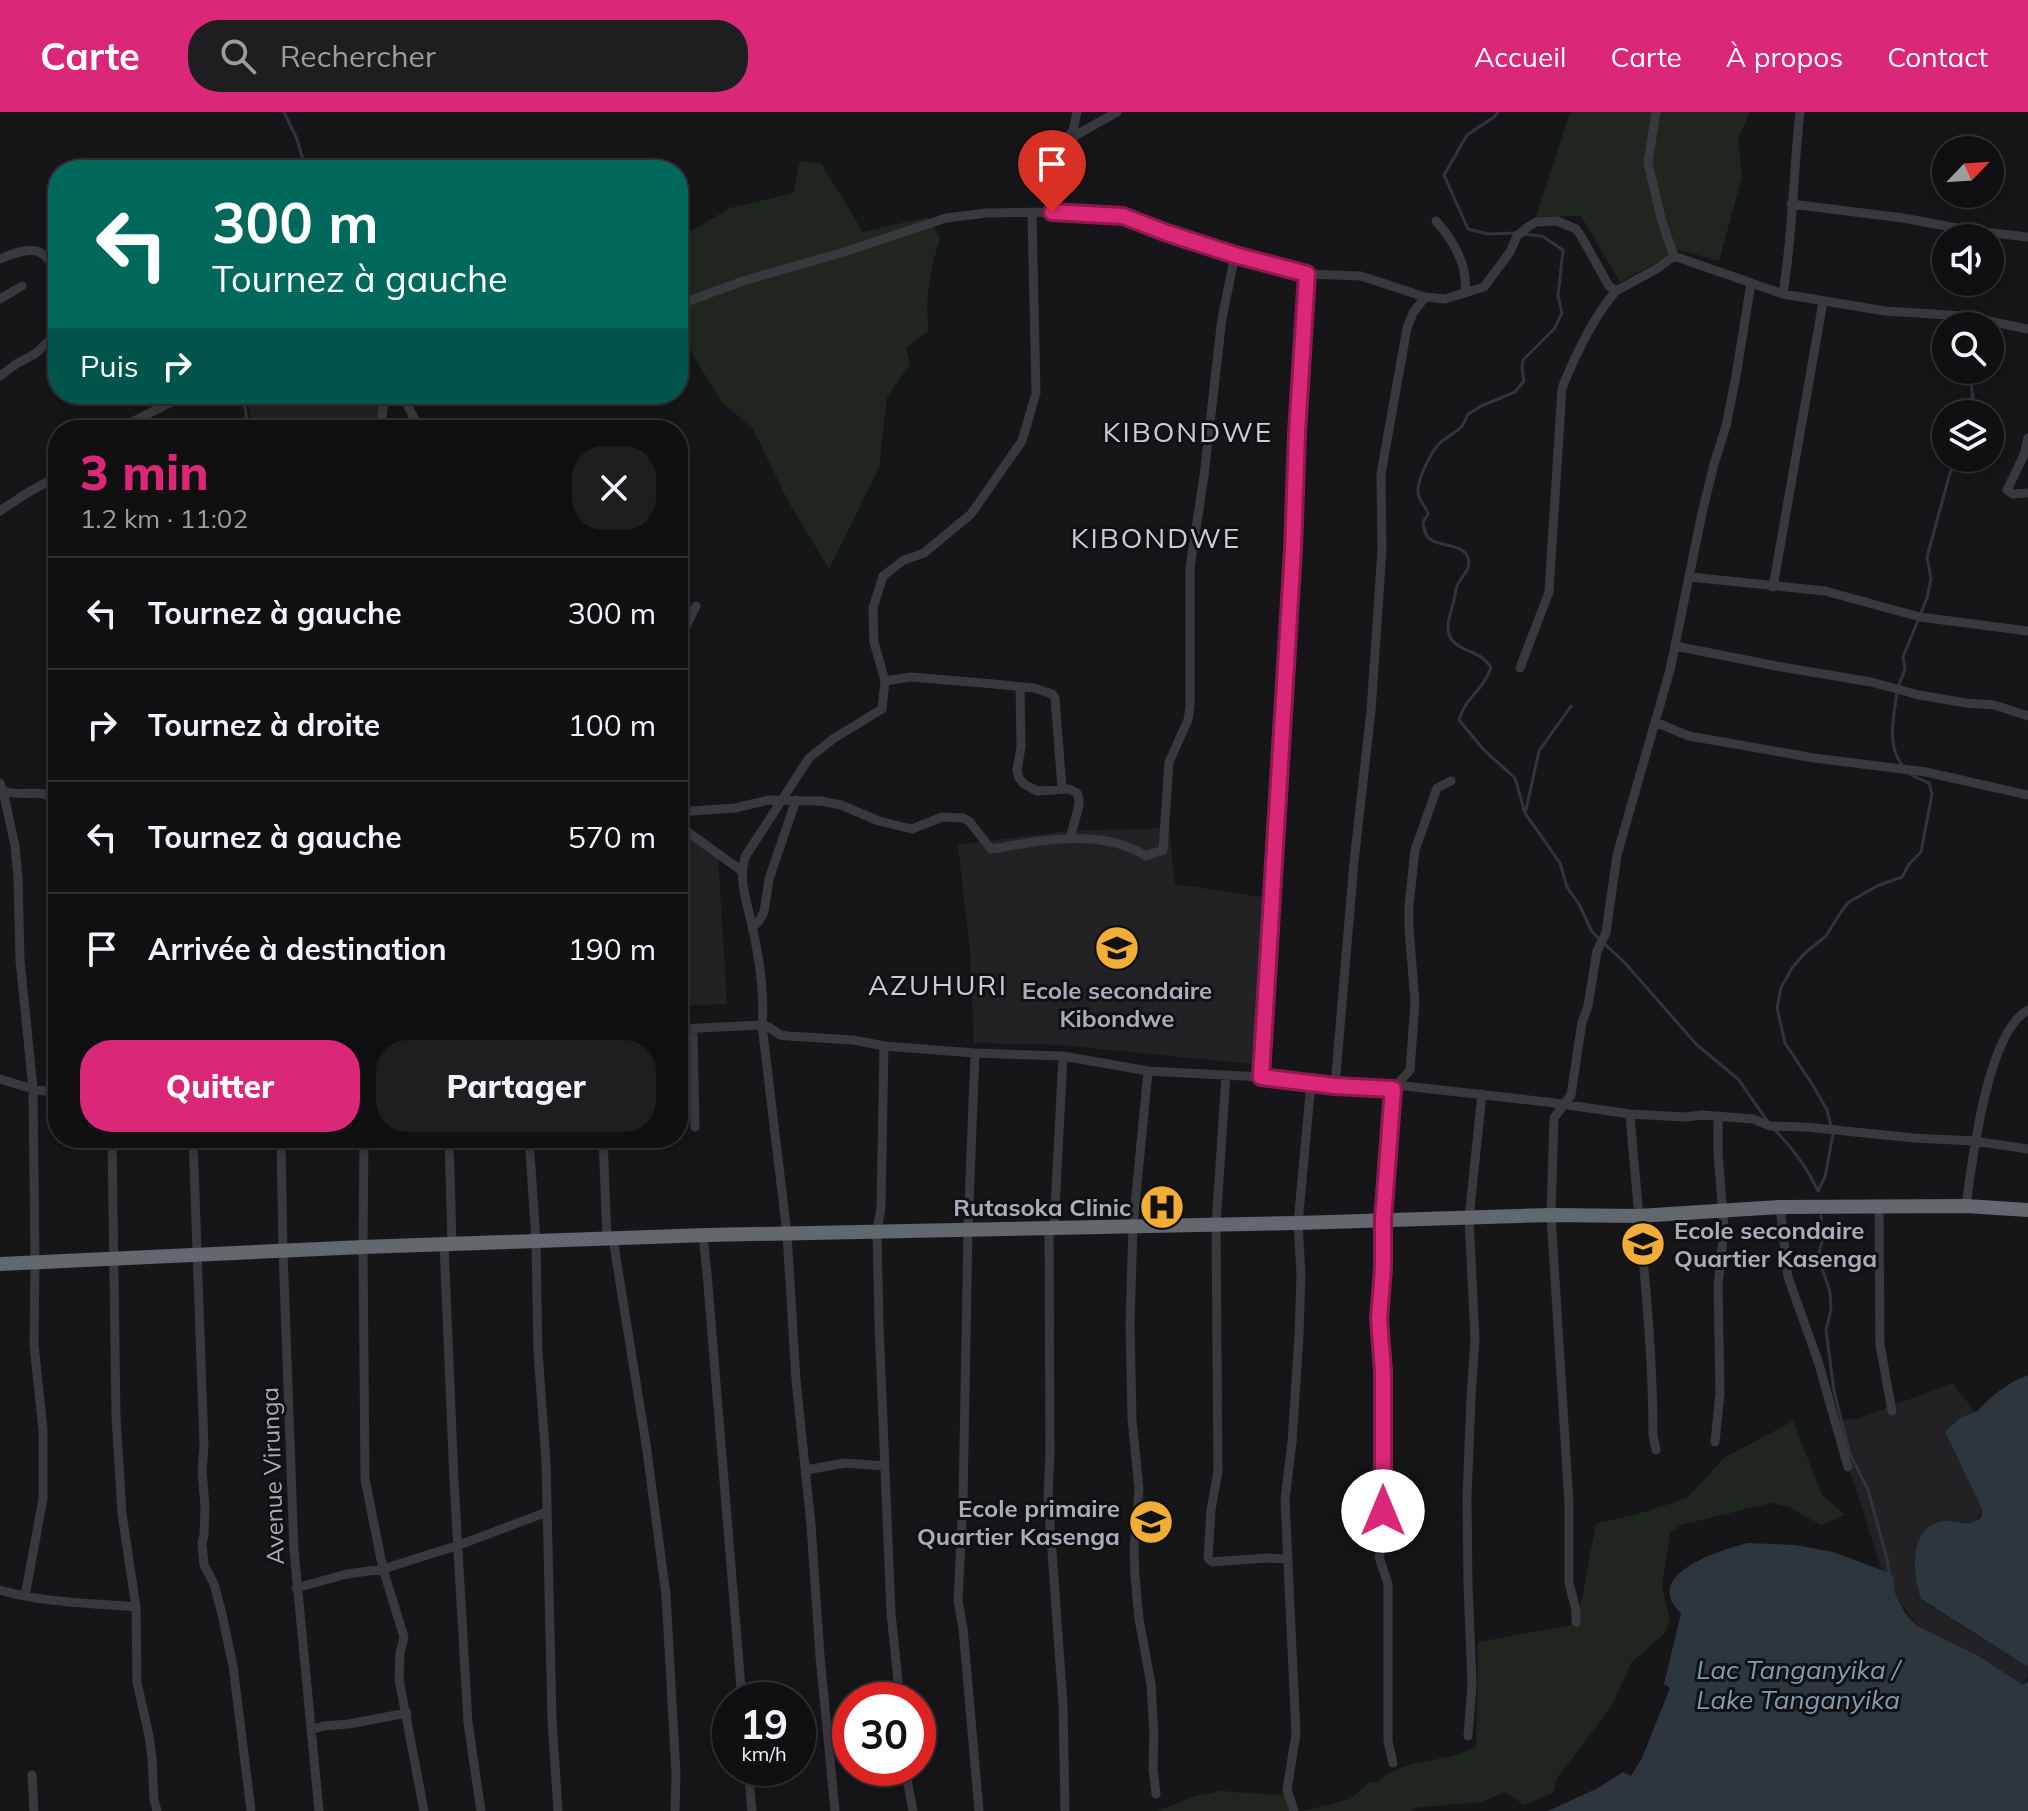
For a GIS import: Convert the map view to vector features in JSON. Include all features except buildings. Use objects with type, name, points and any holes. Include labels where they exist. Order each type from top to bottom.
[{"type":"highway","points":[[0,1264],[363,1247],[877,1231],[1551,1215],[1638,1216],[1780,1207],[1966,1206],[2028,1210]]},
{"type":"street","points":[[1052,212],[1051,169],[1057,153],[1073,130],[1077,112]]},
{"type":"street","points":[[1057,153],[1078,134],[1117,112]]},
{"type":"street","points":[[1656,112],[1648,163],[1662,222],[1674,256]]},
{"type":"street","points":[[1783,294],[1789,258],[1800,112]]},
{"type":"street","points":[[1791,204],[2028,237]]},
{"type":"street","points":[[688,301],[743,281],[946,218],[987,213],[1052,212],[1123,216],[1235,255],[1307,274],[1361,276],[1425,297],[1445,299],[1484,287],[1510,252],[1517,236],[1545,220],[1557,221],[1576,229],[1609,286],[1616,291]]},
{"type":"street","points":[[835,1811],[796,1380],[787,1234],[762,1025],[764,1009],[742,871],[745,857],[809,758],[882,709],[885,681],[874,642],[873,608],[883,576],[904,560],[924,553],[971,514],[1022,441],[1036,393],[1032,213]]},
{"type":"street","points":[[1436,221],[1451,240],[1460,259],[1466,277],[1465,293]]},
{"type":"street","points":[[0,259],[28,249],[45,254],[48,258]]},
{"type":"street","points":[[688,811],[735,808],[769,800],[821,801],[912,829],[942,817],[963,818],[969,821],[991,849],[1052,840],[1105,839],[1124,844],[1146,856],[1163,850],[1169,762],[1188,720],[1190,707],[1190,568],[1222,318],[1235,255]]},
{"type":"street","points":[[1674,256],[1783,294],[1885,311],[1964,316],[2028,329]]},
{"type":"street","points":[[1520,668],[1549,592],[1562,388],[1575,357],[1616,291],[1674,256]]},
{"type":"street","points":[[1261,1077],[1307,274]]},
{"type":"street","points":[[1576,1622],[1569,1583],[1569,1504],[1551,1215],[1554,1118],[1571,1095],[1597,951],[1606,933],[1617,855],[1675,646],[1702,513],[1726,426],[1751,283]]},
{"type":"street","points":[[0,299],[22,286]]},
{"type":"street","points":[[1335,1086],[1354,862],[1371,711],[1382,550],[1381,474],[1407,328],[1425,297]]},
{"type":"street","points":[[1773,587],[1823,302]]},
{"type":"street","points":[[0,376],[48,342]]},
{"type":"street","points":[[136,420],[163,405]]},
{"type":"street","points":[[2028,438],[2024,455],[2007,490],[2013,494],[2028,493]]},
{"type":"street","points":[[0,511],[48,482]]},
{"type":"street","points":[[1690,577],[1825,591],[1920,617],[2028,631]]},
{"type":"street","points":[[688,625],[696,606]]},
{"type":"street","points":[[1675,646],[1871,682],[1919,695],[1994,705],[2028,716]]},
{"type":"street","points":[[885,681],[911,677],[1034,688],[1054,695],[1062,788]]},
{"type":"street","points":[[1020,687],[1019,778],[1037,791],[1062,788],[1074,791],[1079,800],[1070,839]]},
{"type":"street","points":[[1655,722],[1689,736],[1814,758],[1926,772],[2028,795]]},
{"type":"street","points":[[1393,1763],[1388,1741],[1388,1584],[1379,1557],[1383,1542],[1383,1371],[1379,1319],[1383,1220],[1393,1089],[1410,1070],[1415,1003],[1409,906],[1415,850],[1437,788],[1451,781]]},
{"type":"street","points":[[2,787],[19,795],[41,792],[48,795]]},
{"type":"street","points":[[2,787],[15,846],[20,960],[33,1089],[34,1345],[43,1430],[43,1499],[25,1596]]},
{"type":"street","points":[[752,928],[764,912],[769,879],[796,800]]},
{"type":"street","points":[[688,832],[742,871]]},
{"type":"street","points":[[1966,1206],[1974,1141],[1998,1050],[2019,1016],[2028,1010]]},
{"type":"street","points":[[688,1030],[762,1025],[780,1035],[853,1040],[884,1046],[1063,1056],[1148,1071],[1261,1077],[1335,1086],[1393,1089],[1405,1086],[1630,1114],[1753,1119],[1770,1126],[1974,1141],[2028,1149]]},
{"type":"street","points":[[693,1030],[695,1127]]},
{"type":"street","points":[[884,1046],[881,1207],[877,1231],[884,1466],[891,1613],[898,1682]]},
{"type":"street","points":[[975,1053],[958,1601],[979,1811]]},
{"type":"street","points":[[1063,1056],[1051,1227],[1048,1496],[1063,1705],[1065,1811]]},
{"type":"street","points":[[1148,1071],[1133,1226],[1130,1324],[1132,1419],[1139,1489],[1134,1550],[1139,1619],[1151,1684],[1156,1794]]},
{"type":"street","points":[[1226,1076],[1216,1225],[1218,1471],[1211,1510],[1208,1558],[1212,1562],[1288,1559]]},
{"type":"street","points":[[0,1079],[48,1091]]},
{"type":"street","points":[[1294,1811],[1287,1790],[1296,1734],[1285,1500],[1299,1335],[1301,1274],[1298,1223],[1311,1083]]},
{"type":"street","points":[[1468,1736],[1472,1685],[1468,1467],[1475,1339],[1469,1218],[1482,1094]]},
{"type":"street","points":[[1630,1114],[1649,1311],[1656,1450]]},
{"type":"street","points":[[1715,1442],[1720,1393],[1718,1295],[1724,1228],[1718,1116]]},
{"type":"street","points":[[112,1148],[116,1417],[122,1514],[136,1607],[137,1682],[149,1736],[157,1811]]},
{"type":"street","points":[[193,1148],[204,1446],[202,1551],[204,1565],[214,1584],[233,1666],[251,1811]]},
{"type":"street","name":"Avenue Virunga","points":[[281,1148],[296,1588],[319,1811]]},
{"type":"street","points":[[364,1148],[365,1479],[383,1569],[404,1637],[399,1679],[424,1811]]},
{"type":"street","points":[[449,1148],[454,1481],[468,1723],[481,1811]]},
{"type":"street","points":[[530,1148],[546,1462],[552,1719],[558,1811]]},
{"type":"street","points":[[604,1148],[610,1239],[646,1444],[666,1595],[676,1774],[675,1811]]},
{"type":"street","points":[[1879,1206],[1880,1345],[1892,1411]]},
{"type":"street","points":[[1780,1207],[1788,1277],[1818,1361],[1848,1467]]},
{"type":"street","points":[[703,1236],[741,1682]]},
{"type":"street","points":[[806,1470],[845,1463],[884,1466]]},
{"type":"street","points":[[296,1588],[347,1574],[383,1569],[547,1512]]},
{"type":"street","points":[[0,1590],[64,1602],[136,1607]]},
{"type":"street","points":[[311,1730],[407,1713]]},
{"type":"street","points":[[32,1775],[34,1811]]},
{"type":"street","points":[[750,1786],[752,1811]]},
{"type":"street","points":[[908,1786],[913,1811]]},
{"type":"shaded area","points":[[1570,112],[1750,112],[1738,139],[1742,177],[1719,261],[1680,250],[1620,282],[1581,216],[1536,217]]},
{"type":"shaded area","points":[[800,161],[821,163],[863,232],[928,217],[940,238],[929,284],[929,331],[906,348],[910,364],[887,397],[879,468],[829,569],[788,501],[752,427],[722,403],[688,347],[688,233],[730,208],[793,193]]},
{"type":"shaded area","points":[[249,404],[381,404],[378,420],[251,420]]},
{"type":"shaded area","name":"Ecole secondaire Kibondwe","points":[[1169,828],[1175,884],[1268,898],[1260,1065],[1063,1045],[974,1043],[970,951],[958,845],[1067,831]]},
{"type":"shaded area","points":[[688,833],[718,854],[727,1004],[688,1006]]},
{"type":"shaded area","points":[[1953,1383],[1974,1411],[1961,1417],[1945,1432],[1982,1509],[1976,1522],[1936,1524],[1921,1600],[2028,1667],[2028,1676],[2023,1685],[1917,1626],[1885,1580],[1834,1422],[1859,1418]]},
{"type":"shaded area","points":[[1793,1421],[1822,1495],[1845,1515],[1821,1525],[1789,1507],[1771,1503],[1681,1525],[1670,1533],[1662,1587],[1670,1619],[1665,1633],[1631,1663],[1612,1706],[1557,1778],[1553,1793],[1524,1805],[1505,1792],[1481,1802],[1414,1808],[1410,1811],[1303,1811],[1350,1799],[1370,1782],[1377,1782],[1400,1768],[1451,1756],[1476,1746],[1478,1642],[1577,1624],[1596,1523],[1635,1515],[1687,1498],[1725,1457]]},
{"type":"shaded area","points":[[1221,1791],[1295,1796],[1297,1811],[1157,1811],[1195,1796]]},
{"type":"water","name":"Lac Tanganyika / Lake Tanganyika","points":[[2028,1375],[2028,1667],[1921,1599],[1915,1564],[1919,1540],[1934,1524],[1946,1521],[1971,1523],[1982,1515],[1982,1509],[1945,1432],[1961,1417],[1977,1411],[1996,1393]]},
{"type":"water","name":"Lac Tanganyika / Lake Tanganyika","points":[[1748,1543],[1795,1545],[1833,1552],[1889,1573],[1893,1576],[1895,1593],[1905,1613],[1917,1626],[1977,1655],[2023,1685],[2028,1681],[2028,1811],[1548,1811],[1598,1788],[1623,1772],[1631,1776],[1642,1758],[1670,1688],[1664,1684],[1681,1613],[1671,1599],[1670,1587],[1689,1566]]},
{"type":"waterway","points":[[284,112],[303,160]]},
{"type":"waterway","points":[[1498,112],[1467,135],[1444,175],[1468,229],[1488,234],[1515,233]]},
{"type":"waterway","points":[[1522,234],[1542,236],[1563,250],[1558,296],[1562,313],[1554,329],[1523,360],[1524,381],[1515,392],[1467,415],[1460,428],[1434,451],[1418,487],[1419,498],[1428,514],[1423,522],[1427,536],[1434,542],[1462,550],[1468,558],[1469,566],[1457,586],[1449,618],[1450,636],[1461,648],[1482,658],[1491,668],[1459,720],[1484,750],[1515,778],[1525,813],[1560,863],[1567,887],[1592,932],[1625,963],[1697,1045],[1738,1079],[1768,1122]]},
{"type":"waterway","points":[[1971,384],[1971,400]]},
{"type":"waterway","points":[[244,404],[246,420]]},
{"type":"waterway","points":[[1899,685],[1905,669],[1903,657],[1927,598],[1931,579],[1927,557],[1950,472]]},
{"type":"waterway","points":[[1897,692],[1893,740],[1903,766]]},
{"type":"waterway","points":[[1526,810],[1539,751],[1571,706]]},
{"type":"waterway","points":[[1831,1126],[1827,1110],[1785,1043],[1777,1008],[1781,988],[1792,968],[1826,936],[1849,902],[1877,886],[1902,877],[1921,852],[1932,794],[1929,783],[1908,772]]},
{"type":"waterway","points":[[1773,1128],[1798,1158],[1818,1191]]},
{"type":"waterway","points":[[1818,1191],[1825,1177],[1833,1134]]},
{"type":"waterway","points":[[1821,1216],[1822,1242],[1818,1256],[1830,1292],[1831,1310],[1826,1330],[1834,1391],[1850,1454],[1868,1490],[1889,1573]]},
{"type":"place","name":"Ecole secondaire Kibondwe","points":[[1117,948]]},
{"type":"place","name":"Rutasoka Clinic","points":[[1162,1207]]},
{"type":"place","name":"Ecole secondaire Quartier Kasenga","points":[[1643,1244]]},
{"type":"place","name":"Ecole primaire Quartier Kasenga","points":[[1151,1522]]},
{"type":"district","name":"KIBONDWE","points":[[1188,431]]},
{"type":"district","name":"KIBONDWE","points":[[1156,537]]},
{"type":"district","name":"AZUHURI","points":[[938,984]]},
{"type":"route","points":[[1052,212],[1123,216],[1235,255],[1307,274],[1261,1077],[1393,1089],[1379,1319],[1383,1371],[1383,1511]]}]
